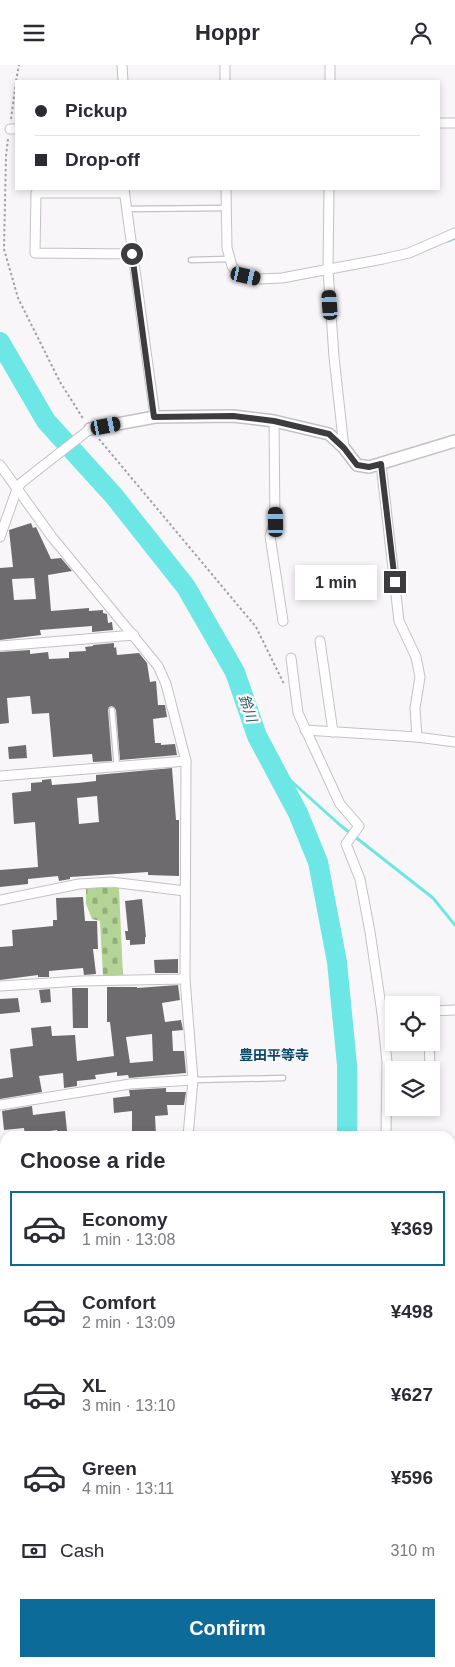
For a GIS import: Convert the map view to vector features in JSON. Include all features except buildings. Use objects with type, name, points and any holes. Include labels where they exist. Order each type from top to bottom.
[{"type":"street","points":[[122,65],[123,80]]},
{"type":"street","points":[[225,65],[225,80]]},
{"type":"street","points":[[330,65],[330,80]]},
{"type":"street","points":[[440,123],[455,123]]},
{"type":"street","points":[[226,190],[227,248],[229,259],[236,271],[259,279],[282,278],[328,271],[409,253],[455,233]]},
{"type":"street","points":[[329,190],[328,271],[334,357],[344,448]]},
{"type":"street","points":[[132,254],[35,253],[36,193],[124,191],[154,417]]},
{"type":"street","points":[[0,537],[19,486],[90,429],[154,417],[233,416],[274,421],[329,434],[344,448],[357,465],[369,467],[455,441]]},
{"type":"street","points":[[274,421],[276,522],[270,536],[283,621]]},
{"type":"street","points":[[381,464],[399,621],[416,657],[420,677],[415,708],[417,737]]},
{"type":"street","points":[[0,465],[19,486],[52,537],[158,666],[166,684],[186,761],[185,979],[194,1080],[189,1131]]},
{"type":"street","points":[[0,646],[134,635]]},
{"type":"street","points":[[320,641],[333,732]]},
{"type":"street","points":[[291,658],[298,713],[340,804],[359,826],[346,844],[360,879],[382,1013],[387,1062],[386,1131]]},
{"type":"street","points":[[306,730],[417,737],[455,742]]},
{"type":"street","points":[[0,776],[186,761]]},
{"type":"street","points":[[0,901],[72,885],[111,881],[185,891]]},
{"type":"street","points":[[0,986],[81,981],[185,979]]},
{"type":"street","points":[[440,1011],[455,1010]]},
{"type":"street","points":[[0,1105],[130,1084],[194,1080]]},
{"type":"lane","points":[[126,209],[226,208]]},
{"type":"lane","points":[[191,260],[229,259]]},
{"type":"lane","points":[[112,710],[116,767]]},
{"type":"lane","points":[[194,1080],[283,1078]]},
{"type":"path","points":[[16,80],[19,65]]},
{"type":"path","points":[[15,97],[13,129],[6,156],[4,249],[18,298],[60,382],[90,429],[256,627],[285,687]]},
{"type":"green space","points":[[86,888],[119,888],[123,976],[103,976],[100,921],[92,919],[86,904]]},
{"type":"waterway","points":[[448,241],[455,238]]},
{"type":"waterway","name":"鈴川","points":[[0,342],[46,421],[114,496],[186,587],[235,672],[257,736],[298,813],[318,862],[337,962],[347,1065],[347,1131]]},
{"type":"waterway","points":[[271,763],[340,825],[433,898],[455,925]]},
{"type":"district","name":"豊田平等寺","points":[[274,1055]]},
{"type":"route","points":[[132,254],[154,417],[233,416],[274,421],[329,434],[344,448],[357,465],[369,467],[381,464],[395,582]]}]
